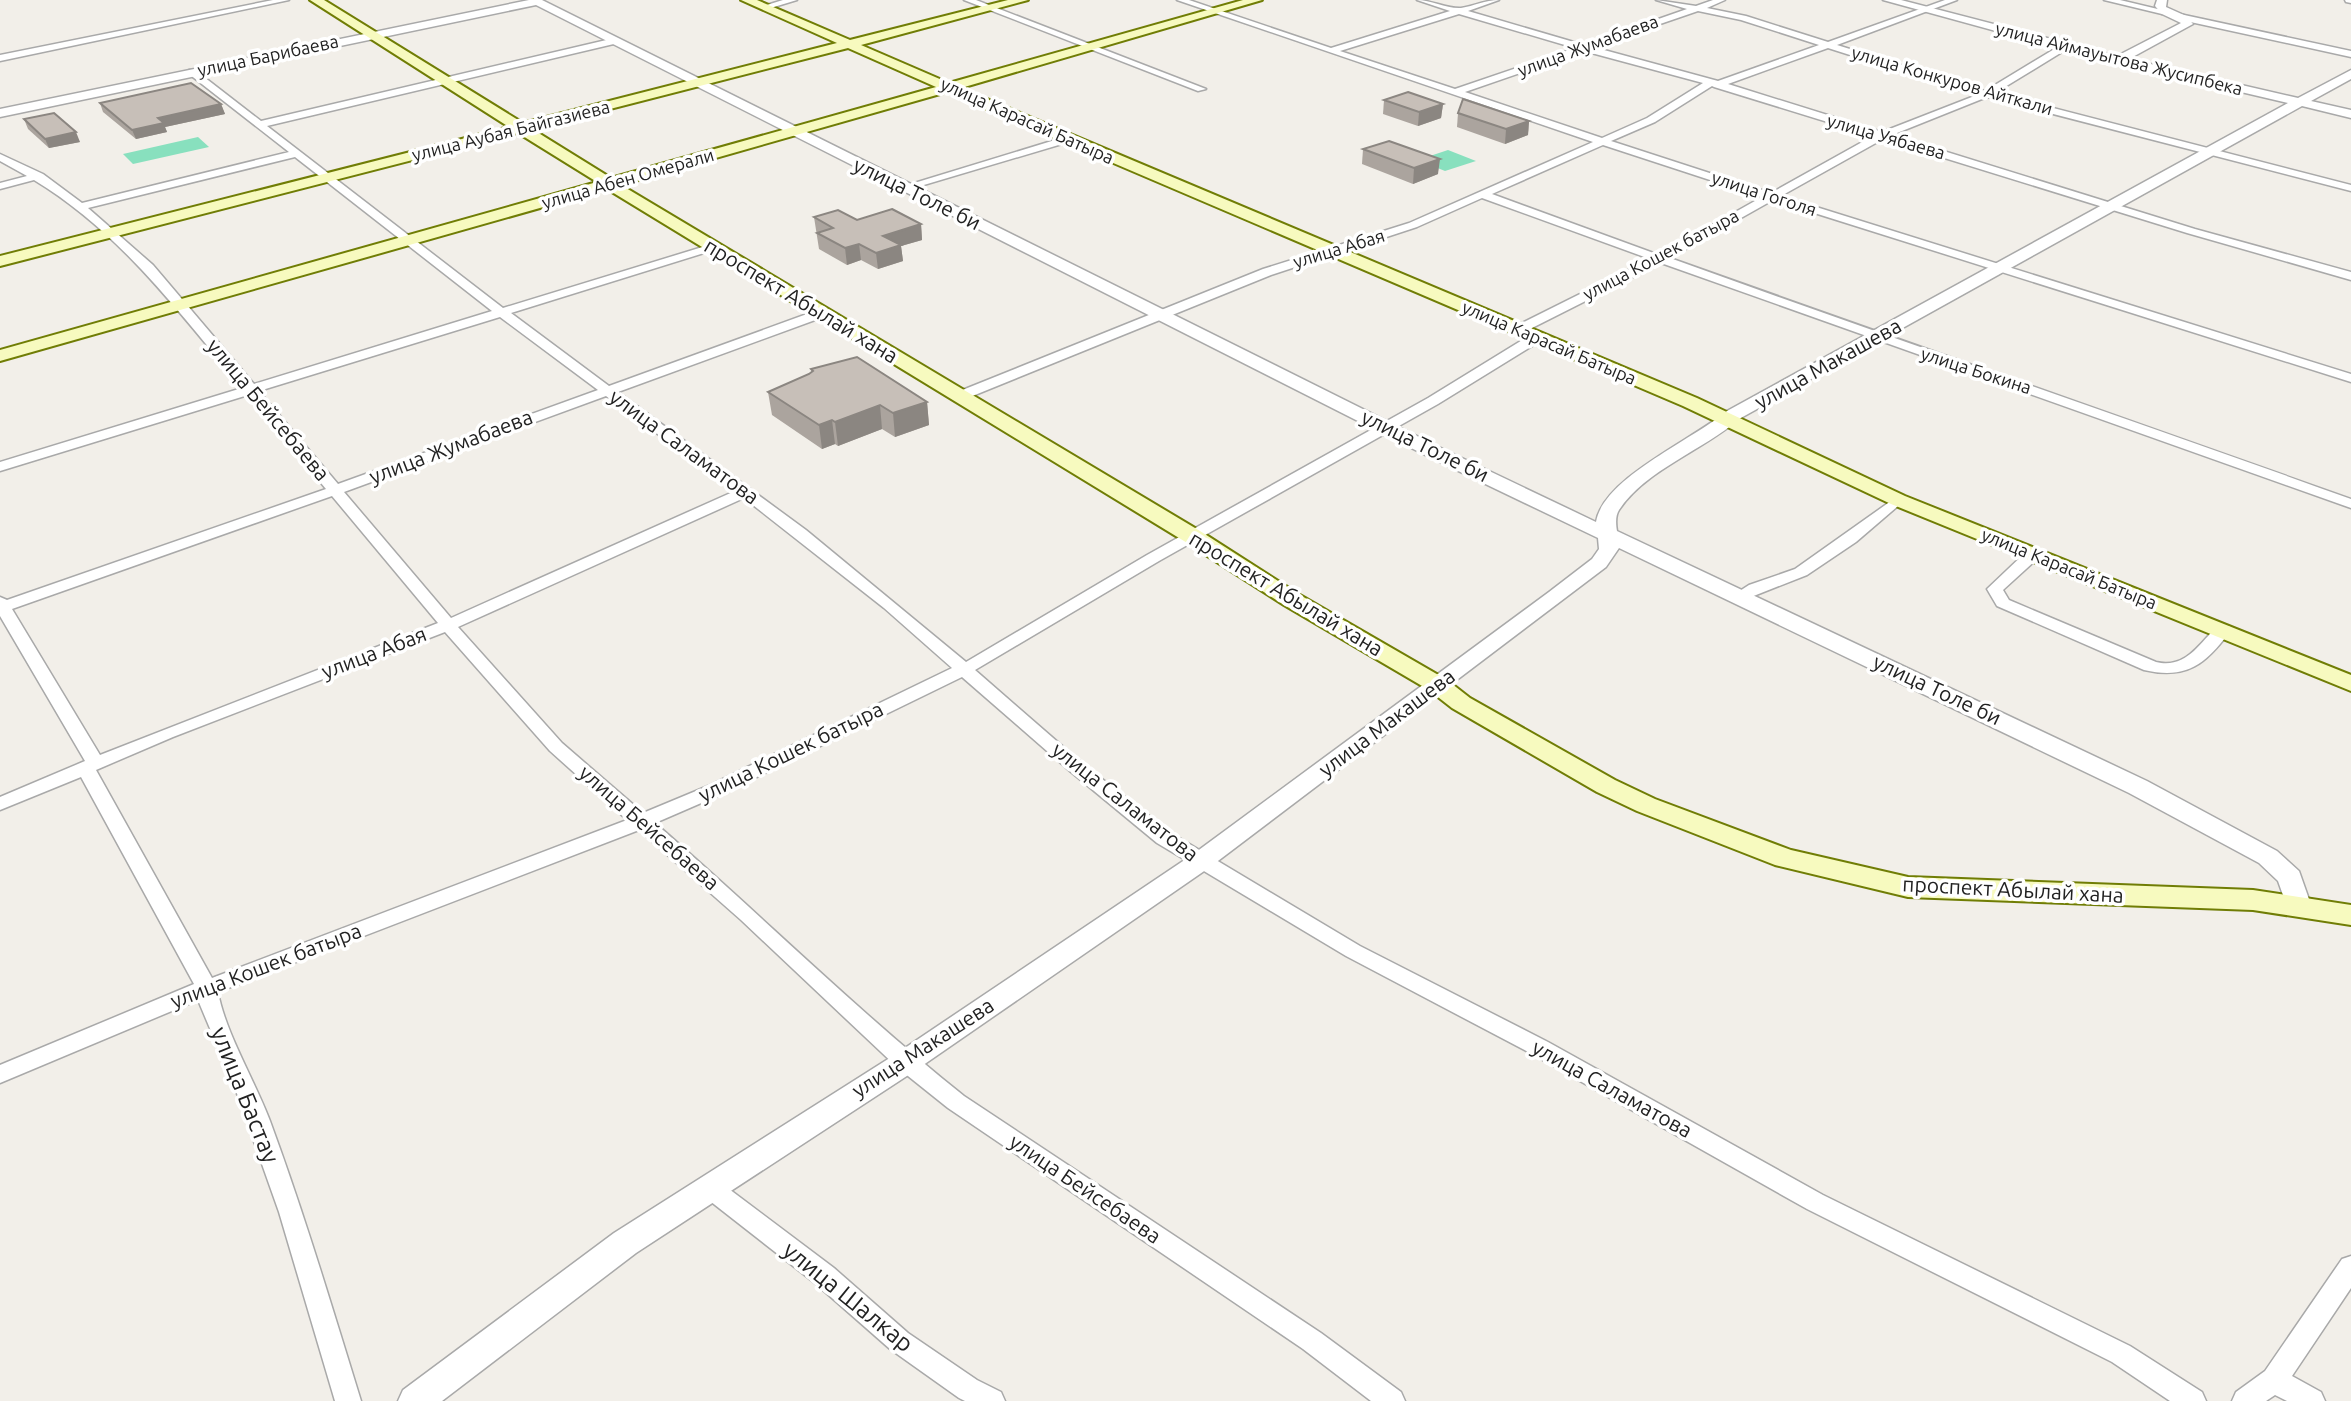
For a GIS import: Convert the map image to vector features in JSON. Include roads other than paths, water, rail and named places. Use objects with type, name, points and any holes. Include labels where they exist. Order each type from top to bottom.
[{"type":"main road","name":"проспект Абылай хана","points":[[316,0],[609,184],[1192,536],[1292,600],[1438,685],[1461,703],[1606,786],[1745,845],[1833,872],[1908,887],[1947,891],[2253,900],[2351,915]]},
{"type":"main road","name":"улица Карасай Батыра","points":[[747,0],[1332,253],[1729,420],[1898,500],[2351,684]]},
{"type":"main road","name":"улица Аубая Байгазиева","points":[[0,261],[1022,0]]},
{"type":"main road","name":"улица Абен Омерали","points":[[0,356],[1256,0]]},
{"type":"street","points":[[0,58],[285,0]]},
{"type":"street","points":[[764,7],[793,0]]},
{"type":"street","points":[[968,0],[1201,89]]},
{"type":"street","name":"улица Гоголя","points":[[1181,0],[1602,142],[2351,378]]},
{"type":"street","name":"улица Уябаева","points":[[1421,0],[1713,84],[2110,206],[2351,276]]},
{"type":"street","points":[[1333,50],[1495,0]]},
{"type":"street","name":"улица Конкуров Айткали","points":[[1660,0],[1743,18],[1987,94],[2351,188]]},
{"type":"street","name":"улица Жумабаева","points":[[1456,92],[1721,0]]},
{"type":"street","name":"улица Аймауытова Жусипбека","points":[[1888,0],[2064,47],[2351,114]]},
{"type":"street","name":"улица Абая","points":[[960,396],[1160,314],[1302,260],[1332,253],[1413,225],[1651,120],[1713,84],[1829,46],[1953,0]]},
{"type":"street","points":[[2108,0],[2162,5],[2175,16],[2187,21],[2187,24],[2119,60]]},
{"type":"street","name":"улица Барибаева","points":[[0,113],[536,1]]},
{"type":"street","name":"улица Толе би","points":[[536,1],[903,188],[1386,428],[2138,786],[2268,857],[2290,877],[2298,905]]},
{"type":"street","points":[[2175,16],[2351,54]]},
{"type":"street","points":[[261,124],[615,41]]},
{"type":"street","name":"улица Кошек батыра","points":[[0,1074],[207,988],[642,821],[715,790],[965,669],[1192,536],[1386,428],[1527,334],[1770,196],[1884,136],[1987,94],[2064,47]]},
{"type":"street","name":"улица Саламатова","points":[[192,72],[503,313],[855,576],[1077,768],[1164,838],[1353,951],[1540,1048],[1815,1202],[2121,1353],[2193,1401]]},
{"type":"street","name":"улица Макашева","points":[[415,1401],[625,1243],[906,1062],[1202,861],[1438,685],[1599,563],[1609,550],[1606,524],[1608,510],[1648,470],[1729,420],[1876,337],[2351,74]]},
{"type":"street","points":[[903,188],[1068,139]]},
{"type":"street","points":[[82,206],[298,153]]},
{"type":"street","name":"улица Бейсебаева","points":[[0,157],[39,176],[82,206],[112,232],[179,305],[448,625],[556,747],[642,821],[906,1062],[956,1102],[1302,1334],[1392,1401]]},
{"type":"street","points":[[0,186],[39,176]]},
{"type":"street","name":"улица Бокина","points":[[1483,195],[1962,368],[2031,388],[2351,504]]},
{"type":"street","points":[[0,467],[713,247]]},
{"type":"street","name":"улица Жумабаева","points":[[1,605],[335,491],[822,313]]},
{"type":"street","name":"улица Абая","points":[[0,804],[448,625],[745,492]]},
{"type":"street","points":[[1740,596],[1755,587],[1781,581],[1802,571],[1898,500]]},
{"type":"street","points":[[2032,555],[1995,589],[2003,603],[2150,666],[2171,672],[2184,669],[2223,630]]},
{"type":"street","name":"улица Бастау","points":[[1,605],[90,766],[207,988],[210,1008],[246,1088],[291,1212],[348,1401]]},
{"type":"street","name":"улица Шалкар","points":[[709,1187],[825,1276],[899,1341],[968,1389],[992,1401]]},
{"type":"street","points":[[2245,1401],[2274,1380],[2351,1267]]},
{"type":"street","points":[[2274,1380],[2312,1401]]}]
